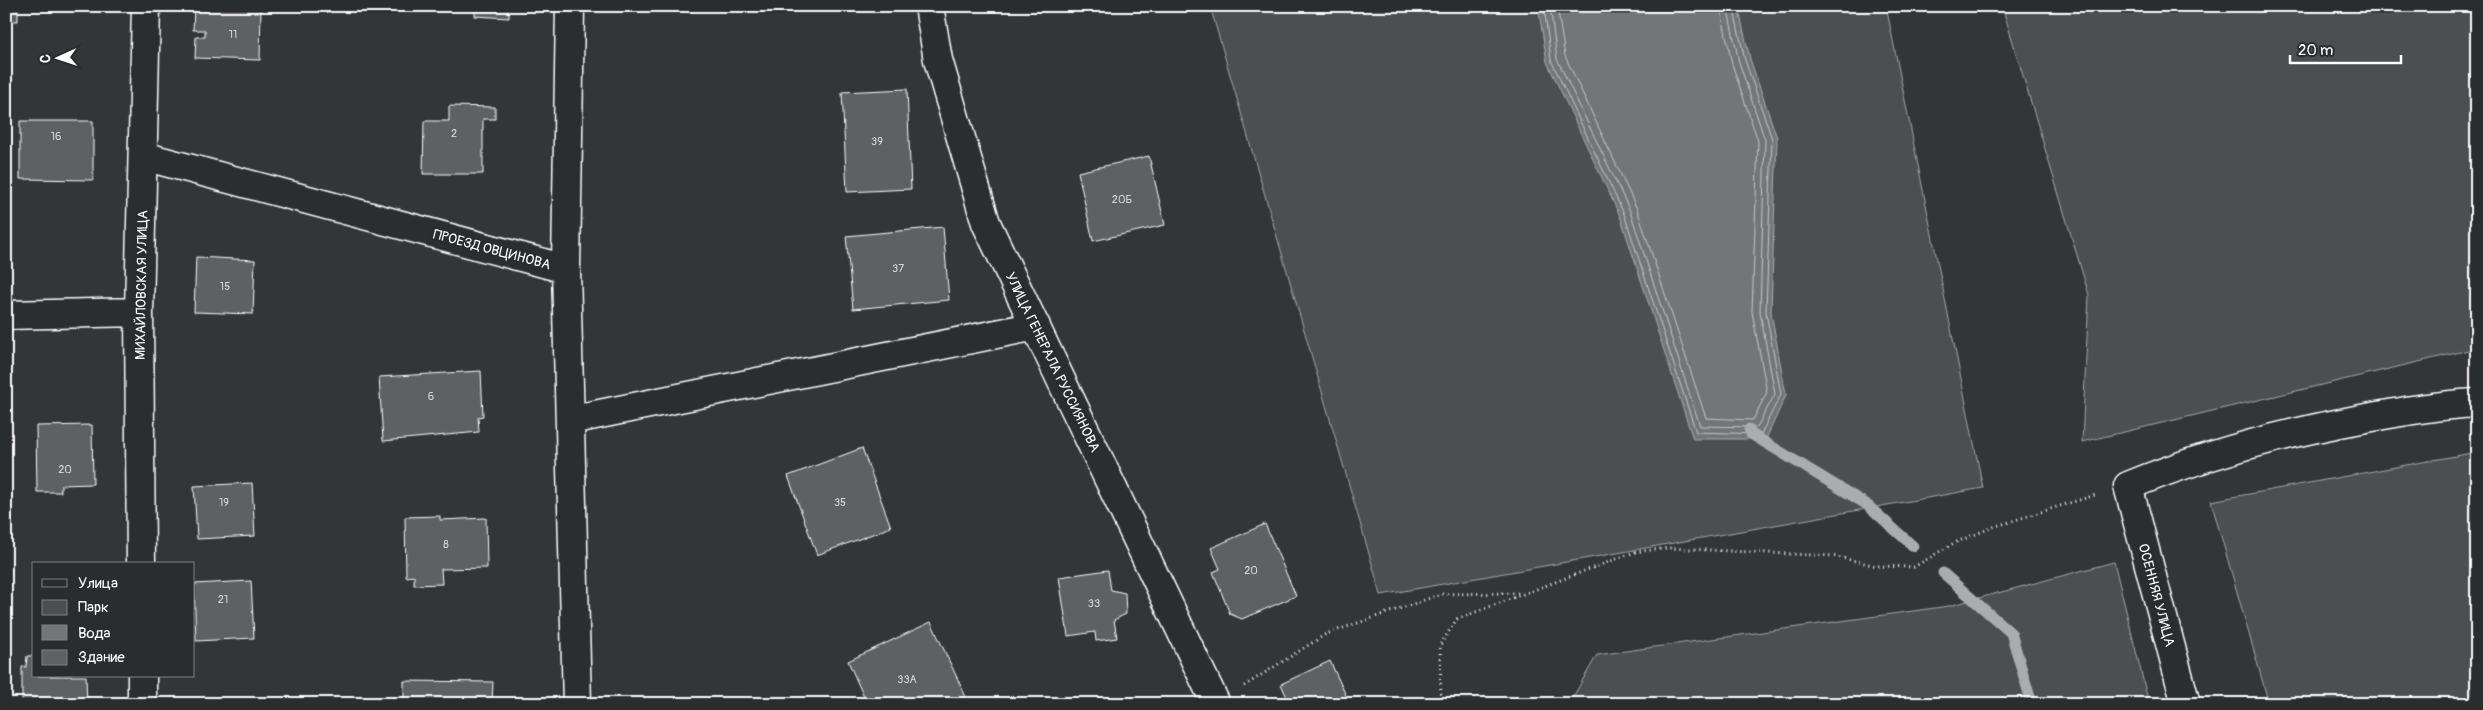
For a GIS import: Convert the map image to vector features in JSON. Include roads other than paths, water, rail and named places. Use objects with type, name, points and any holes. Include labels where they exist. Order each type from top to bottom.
[{"type":"street","name":"МИХАЙЛОВСКАЯ УЛИЦА","points":[[141,562],[139,312],[146,6]]},
{"type":"street","points":[[566,269],[570,6]]},
{"type":"street","name":"УЛИЦА ГЕНЕРАЛА РУССИЯНОВА","points":[[929,6],[938,60],[986,223],[1216,704]]},
{"type":"street","name":"ПРОЕЗД ОВЦИНОВА","points":[[143,156],[566,269],[577,704]]},
{"type":"street","points":[[6,315],[139,312]]},
{"type":"street","points":[[570,420],[1036,326]]},
{"type":"street","name":"ОСЕННЯЯ УЛИЦА","points":[[2186,704],[2128,486],[2219,451],[2305,429],[2436,405],[2477,403]]},
{"type":"street","points":[[142,678],[142,704]]},
{"type":"water","points":[[1538,6],[1738,6],[1750,59],[1777,138],[1771,312],[1786,395],[1766,439],[1693,439],[1620,216],[1547,62]]},
{"type":"waterway","points":[[1749,429],[1751,434],[1866,504],[1913,546]]},
{"type":"waterway","points":[[1943,573],[2011,633],[2032,704]]}]
